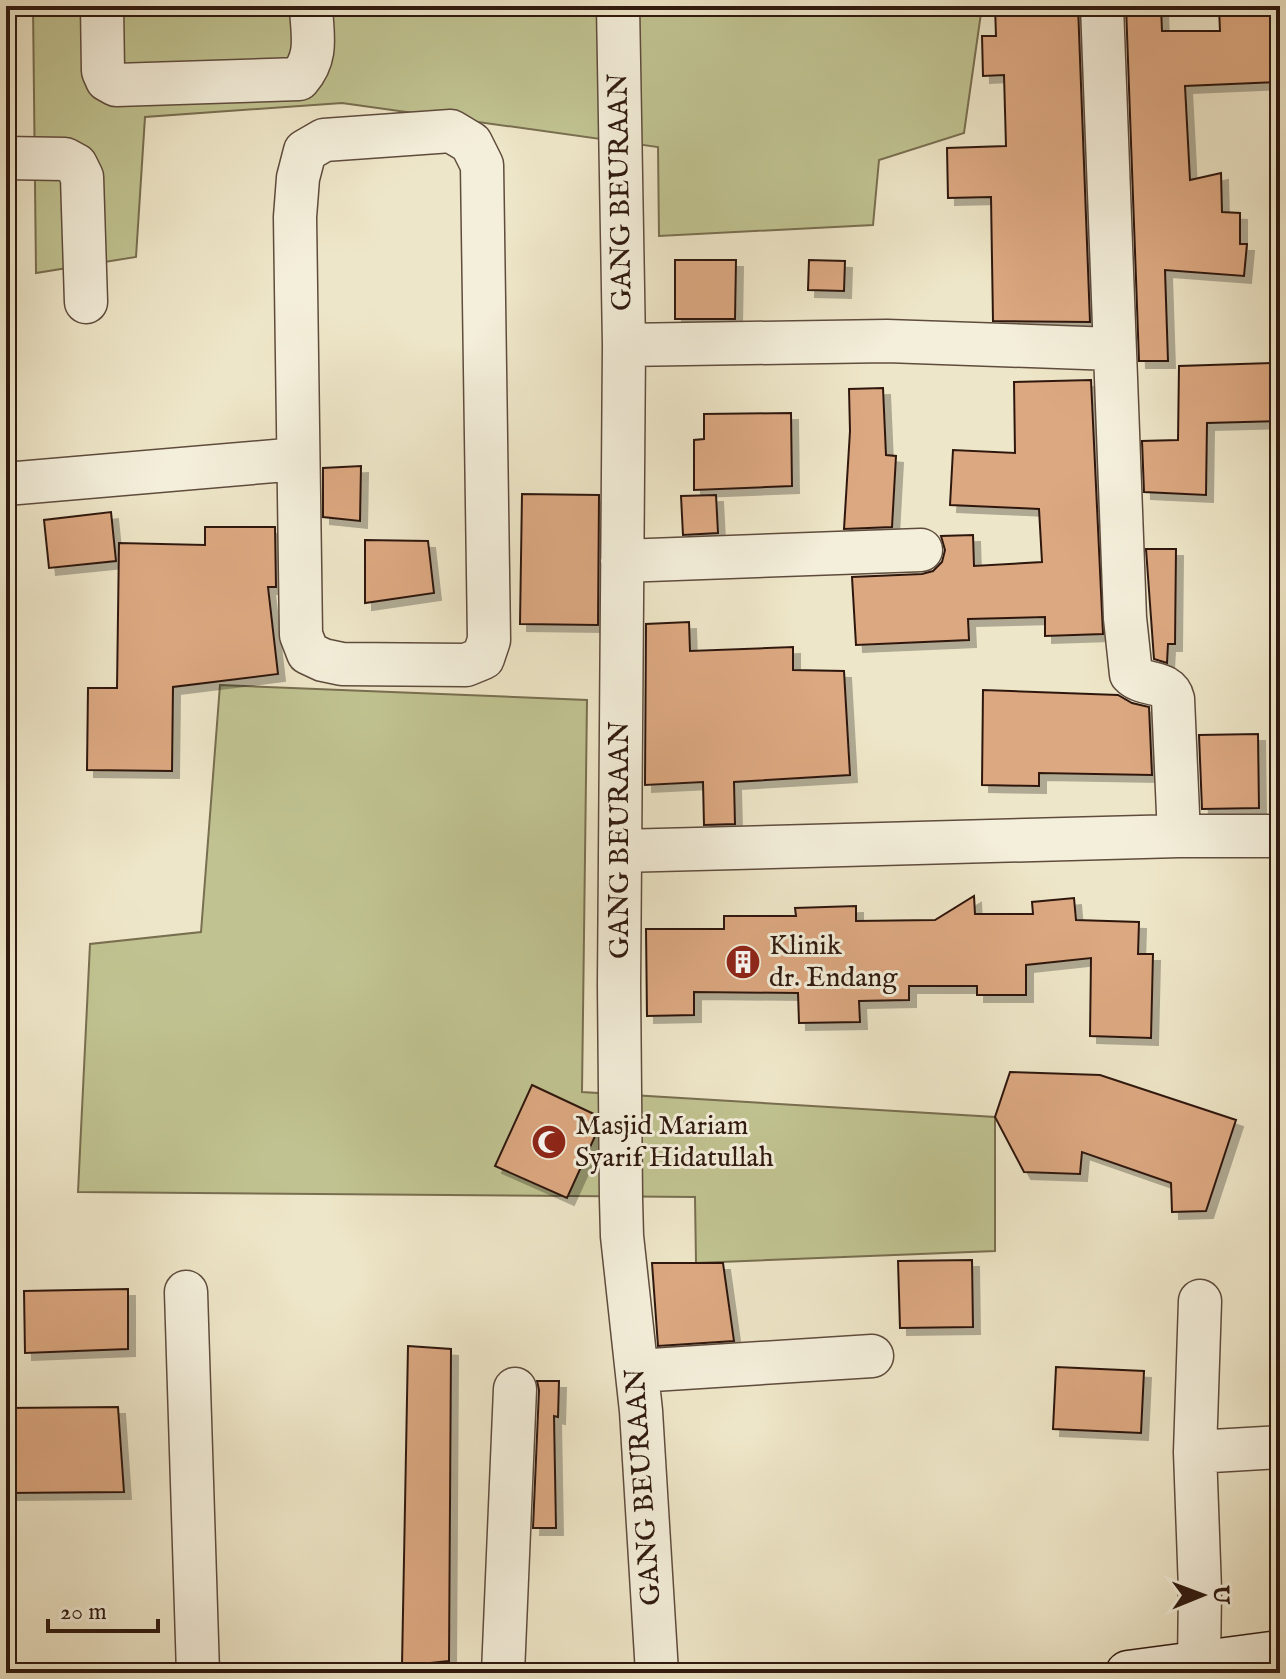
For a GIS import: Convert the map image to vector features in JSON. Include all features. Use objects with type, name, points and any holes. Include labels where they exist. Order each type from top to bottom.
[{"type":"main road","points":[[1128,1673],[1280,1653]]},
{"type":"street","points":[[102,6],[103,71],[107,80],[116,85],[299,79],[308,69],[313,56],[311,6]]},
{"type":"street","name":"GANG BEURAAN","points":[[618,6],[624,345],[620,851],[622,1224],[637,1371],[657,1673]]},
{"type":"street","points":[[1102,6],[1125,618],[1130,665],[1136,679],[1166,687],[1171,692],[1179,836]]},
{"type":"street","points":[[451,131],[471,143],[482,165],[489,640],[483,658],[466,665],[342,664],[308,653],[301,635],[298,459],[295,217],[298,178],[305,151],[324,140],[451,131]]},
{"type":"street","points":[[6,158],[65,159],[76,165],[82,177],[86,302]]},
{"type":"street","points":[[624,345],[887,341],[1113,349]]},
{"type":"street","points":[[6,484],[298,459]]},
{"type":"street","points":[[622,561],[921,550]]},
{"type":"street","points":[[620,851],[1280,836]]},
{"type":"street","points":[[186,1292],[198,1673]]},
{"type":"street","points":[[1199,1664],[1195,1452],[1200,1301]]},
{"type":"street","points":[[637,1371],[872,1356]]},
{"type":"street","points":[[503,1673],[515,1389]]},
{"type":"street","points":[[1195,1452],[1280,1447]]},
{"type":"green space","points":[[33,6],[982,6],[964,133],[879,160],[873,225],[659,236],[658,147],[342,103],[145,117],[136,257],[36,273]]},
{"type":"green space","points":[[220,685],[587,700],[582,1092],[995,1117],[995,1251],[696,1263],[695,1197],[78,1192],[90,944],[201,932]]},
{"type":"building","points":[[995,6],[1078,6],[1090,322],[993,321],[991,197],[948,198],[947,148],[1006,146],[1004,75],[983,76],[982,36],[996,36]]},
{"type":"building","points":[[1126,6],[1161,6],[1162,31],[1220,31],[1219,8],[1280,6],[1280,82],[1185,86],[1190,180],[1221,173],[1222,212],[1240,213],[1240,244],[1247,244],[1244,276],[1165,270],[1168,361],[1139,361]]},
{"type":"building","points":[[675,260],[736,260],[735,319],[675,319]]},
{"type":"building","points":[[809,260],[845,261],[844,291],[808,290]]},
{"type":"building","points":[[1275,363],[1277,421],[1207,423],[1206,495],[1144,492],[1142,441],[1178,440],[1179,366]]},
{"type":"building","points":[[1091,380],[1103,634],[1045,636],[1045,617],[968,619],[969,640],[856,645],[852,577],[933,571],[942,562],[945,550],[941,536],[973,535],[974,566],[1042,562],[1039,509],[950,505],[953,450],[1015,453],[1014,382]]},
{"type":"building","points":[[883,388],[886,455],[896,456],[892,527],[844,529],[850,431],[849,389]]},
{"type":"building","points":[[791,413],[792,486],[694,490],[694,440],[704,439],[704,414]]},
{"type":"building","points":[[361,466],[360,521],[323,517],[323,468]]},
{"type":"building","points":[[522,494],[599,495],[598,625],[520,624]]},
{"type":"building","points":[[716,495],[718,533],[683,535],[681,496]]},
{"type":"building","points":[[111,512],[116,561],[49,568],[44,520]]},
{"type":"building","points":[[205,527],[275,527],[276,587],[268,587],[278,674],[173,687],[172,771],[87,770],[88,688],[117,688],[119,543],[205,545]]},
{"type":"building","points":[[365,540],[428,541],[434,593],[365,603]]},
{"type":"building","points":[[1146,549],[1176,549],[1175,644],[1168,644],[1167,663],[1154,659]]},
{"type":"building","points":[[689,622],[690,651],[793,647],[793,670],[844,671],[850,775],[734,782],[735,824],[704,825],[703,782],[645,785],[646,624]]},
{"type":"building","points":[[983,690],[1118,695],[1132,703],[1149,707],[1152,775],[1039,773],[1039,786],[982,785]]},
{"type":"building","points":[[1258,734],[1259,808],[1202,809],[1199,735]]},
{"type":"building","points":[[974,896],[975,914],[1033,914],[1032,902],[1074,898],[1076,920],[1139,922],[1138,954],[1153,954],[1151,1038],[1090,1036],[1091,958],[1026,965],[1026,995],[977,995],[977,986],[909,986],[909,1000],[859,1001],[860,1022],[799,1023],[798,993],[694,992],[694,1015],[647,1016],[646,929],[724,929],[724,916],[796,916],[795,908],[856,906],[856,921],[935,920]]},
{"type":"building","points":[[1010,1072],[1100,1075],[1236,1120],[1206,1211],[1172,1212],[1171,1183],[1082,1152],[1080,1174],[1024,1172],[995,1117]]},
{"type":"building","name":"Masjid Mariam Syarif Hidatullah","points":[[532,1085],[596,1115],[596,1134],[567,1198],[495,1166]]},
{"type":"building","points":[[972,1260],[973,1327],[900,1328],[898,1261]]},
{"type":"building","points":[[652,1263],[723,1263],[734,1341],[658,1346]]},
{"type":"building","points":[[128,1289],[128,1349],[25,1353],[24,1291]]},
{"type":"building","points":[[408,1346],[451,1349],[449,1661],[402,1666]]},
{"type":"building","points":[[1056,1367],[1144,1371],[1141,1433],[1053,1429]]},
{"type":"building","points":[[537,1381],[559,1381],[558,1417],[554,1416],[556,1528],[533,1528]]},
{"type":"building","points":[[118,1407],[124,1492],[6,1493],[6,1408]]},
{"type":"place","name":"Klinik dr. Endang","points":[[743,962]]},
{"type":"place","name":"Masjid Mariam Syarif Hidatullah","points":[[549,1142]]}]
